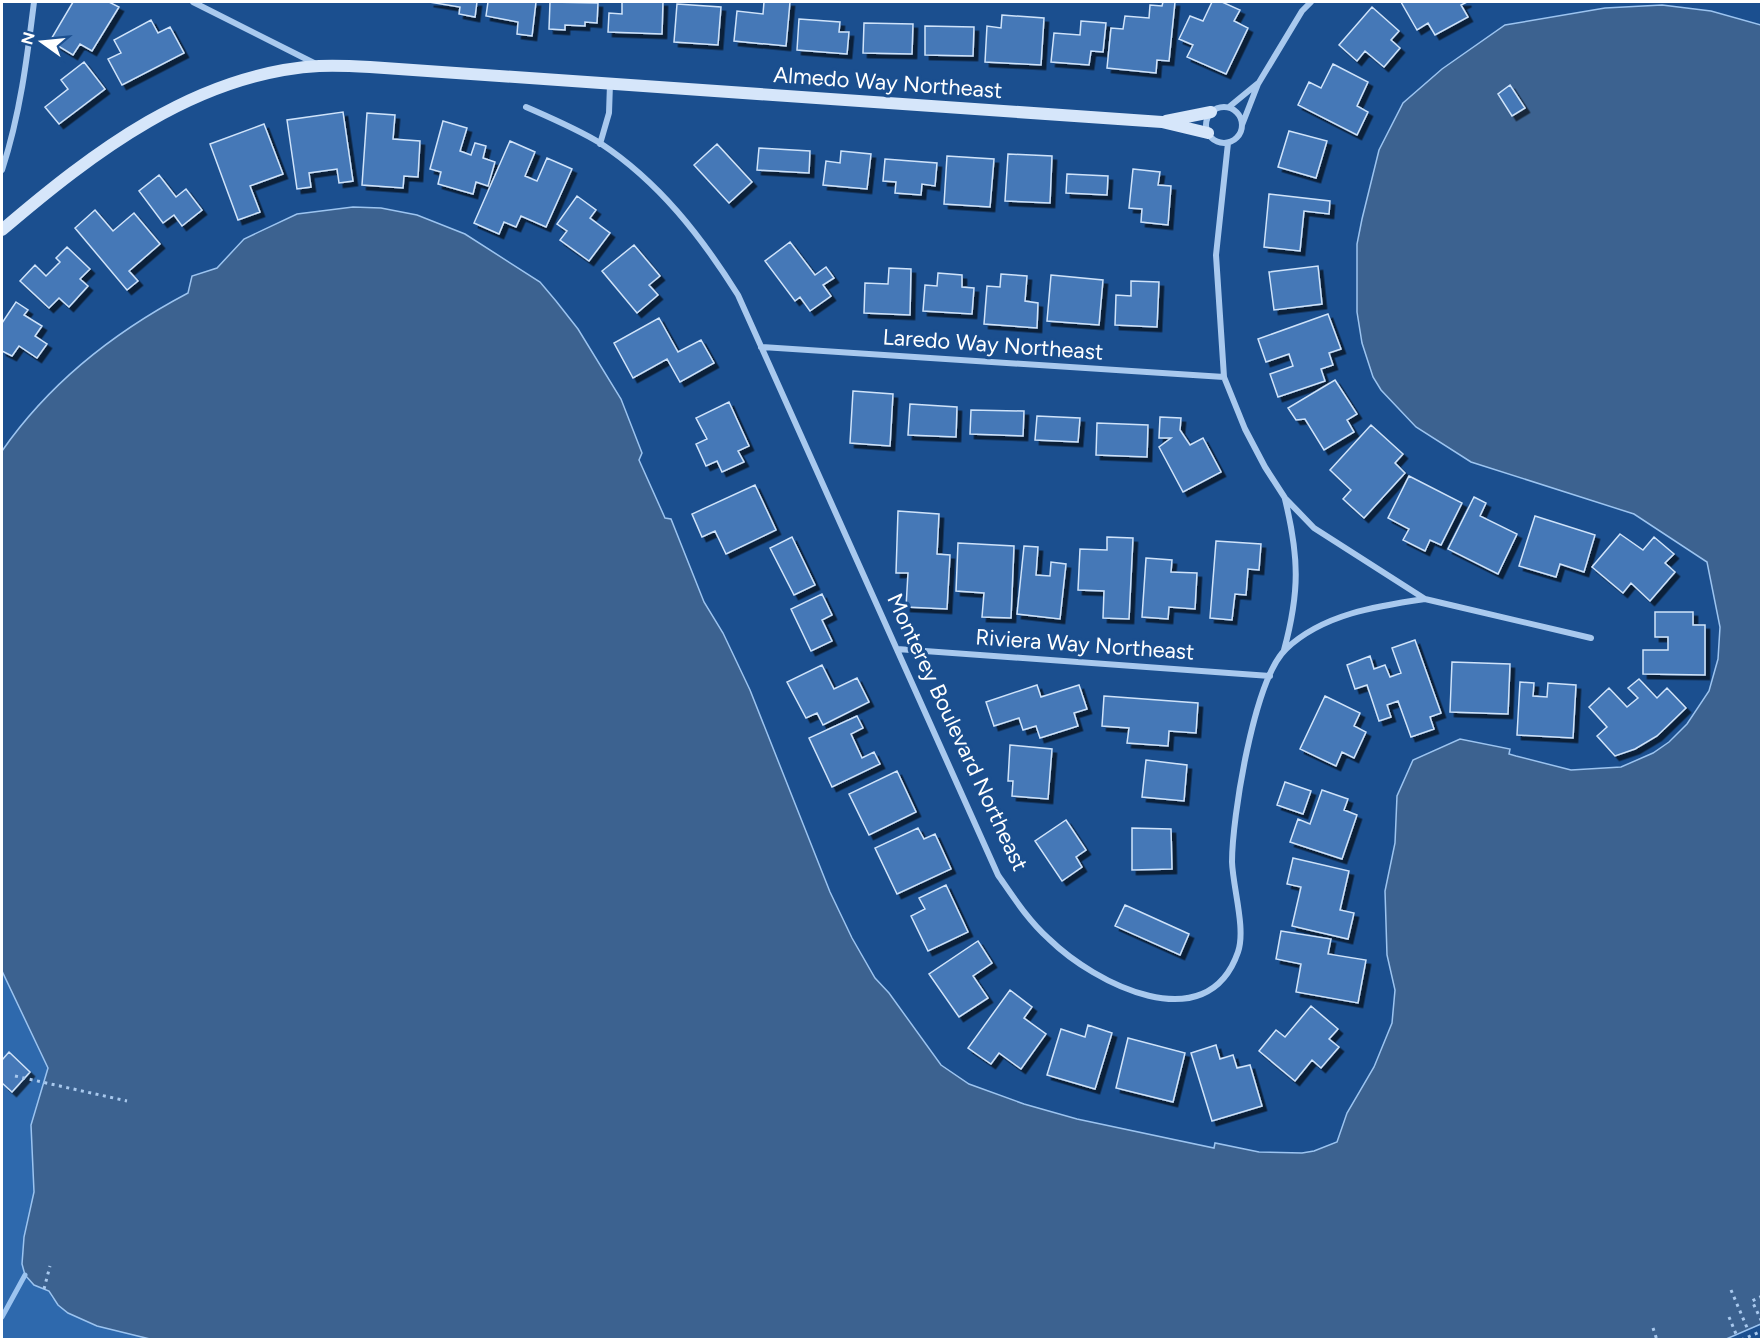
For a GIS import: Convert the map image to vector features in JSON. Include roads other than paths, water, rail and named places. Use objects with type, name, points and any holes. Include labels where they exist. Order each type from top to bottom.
[{"type":"street","points":[[2,170],[11,142],[25,77],[34,2]]},
{"type":"street","points":[[193,2],[319,66]]},
{"type":"street","points":[[1258,84],[1229,107],[1211,112],[1206,123],[1208,133],[1216,142],[1228,143],[1239,136],[1258,84],[1302,11],[1311,2]]},
{"type":"street","points":[[2,230],[131,131],[171,108],[206,93],[259,76],[319,66],[369,66],[610,84],[609,113],[600,144]]},
{"type":"street","name":"Almedo Way Northeast","points":[[610,84],[1162,122],[1208,133]]},
{"type":"street","name":"Monterey Boulevard Northeast","points":[[526,106],[600,144],[669,200],[700,238],[738,295],[998,875],[1028,918],[1051,941],[1078,962],[1112,982],[1142,994],[1186,1000],[1204,994],[1232,967],[1239,949],[1232,862],[1239,783],[1252,730],[1270,676],[1284,650],[1296,598],[1298,569],[1296,543],[1285,498]]},
{"type":"street","points":[[1229,107],[1239,114],[1242,125]]},
{"type":"street","name":"Almedo Way Northeast","points":[[1162,122],[1211,112]]},
{"type":"street","name":"Monterey Boulevard Northeast","points":[[1228,143],[1216,255],[1224,377],[1245,429],[1285,498],[1314,528],[1425,599]]},
{"type":"street","name":"Laredo Way Northeast","points":[[760,347],[1224,377]]},
{"type":"street","points":[[1425,599],[1591,638]]},
{"type":"street","name":"Monterey Boulevard Northeast","points":[[1284,650],[1313,629],[1336,619],[1391,604],[1425,599]]},
{"type":"street","name":"Riviera Way Northeast","points":[[897,649],[1270,676]]},
{"type":"waterway","points":[[2,1317],[25,1275]]}]
